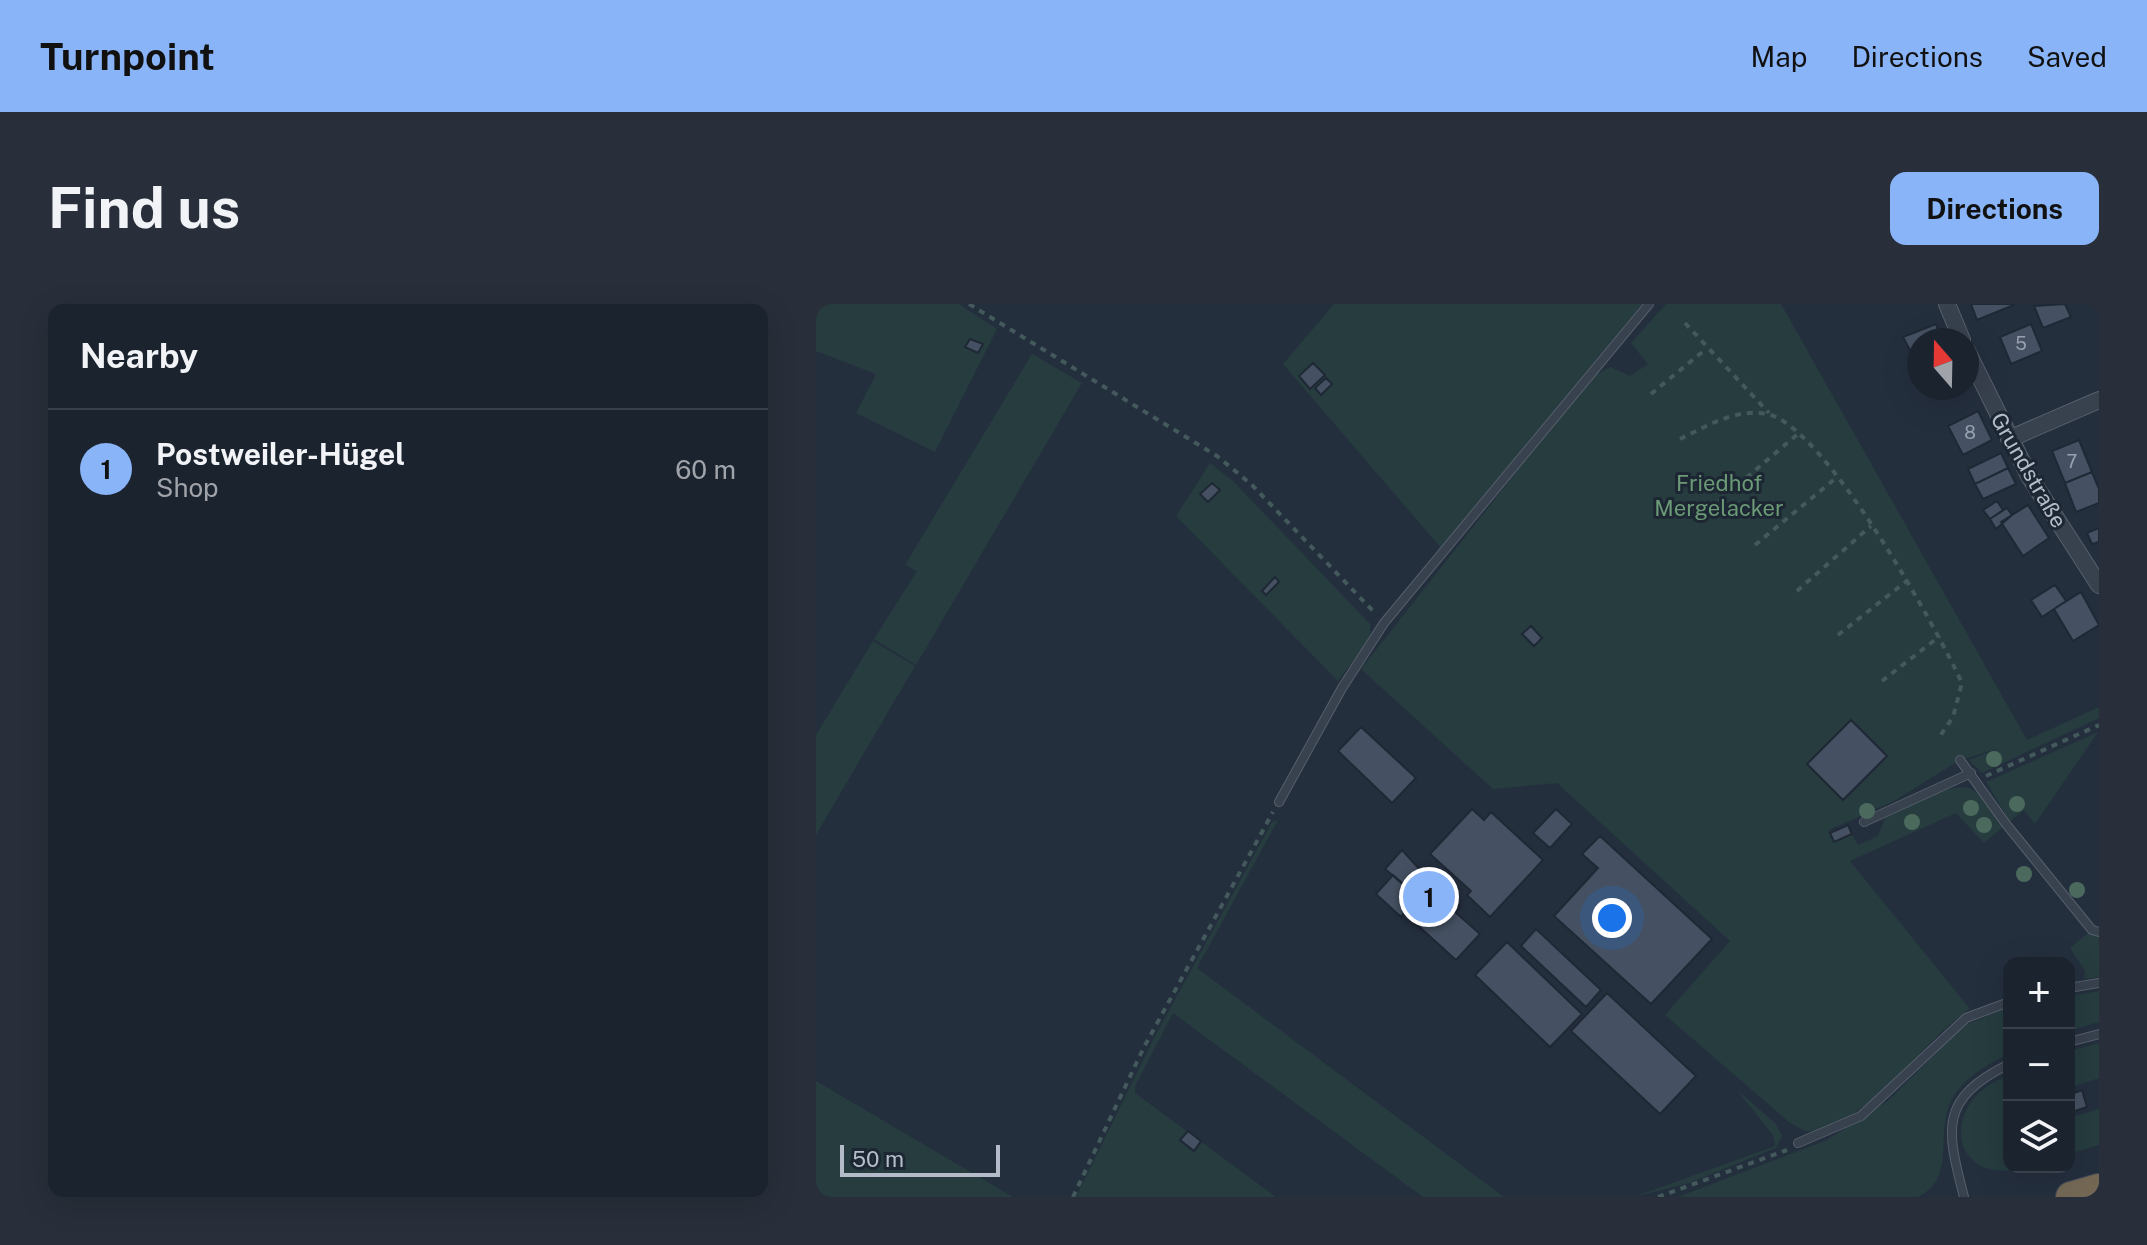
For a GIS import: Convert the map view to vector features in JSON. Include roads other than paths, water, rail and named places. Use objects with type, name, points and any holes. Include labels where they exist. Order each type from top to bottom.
[{"type":"highway","points":[[2071,1197],[2099,1189]]},
{"type":"street","points":[[1947,304],[1957,328]]},
{"type":"street","name":"Grundstraße","points":[[1979,376],[2009,439],[2099,585]]},
{"type":"street","points":[[2009,439],[2099,400]]},
{"type":"lane","points":[[1279,802],[1342,688],[1384,623],[1649,304]]},
{"type":"lane","points":[[1960,760],[2006,824],[2092,930],[2099,932]]},
{"type":"lane","points":[[1864,822],[1974,777]]},
{"type":"lane","points":[[2075,987],[2099,983]]},
{"type":"lane","points":[[1798,1143],[1861,1116],[1966,1018],[2003,1004]]},
{"type":"lane","points":[[2075,1040],[2099,1034]]},
{"type":"lane","points":[[1964,1197],[1953,1148],[1952,1131],[1958,1102],[1970,1087],[2003,1068]]},
{"type":"place","name":"Postweiler-Hügel","points":[[1429,897]]},
{"type":"park label","name":"Friedhof Mergelacker","points":[[1719,496]]}]
